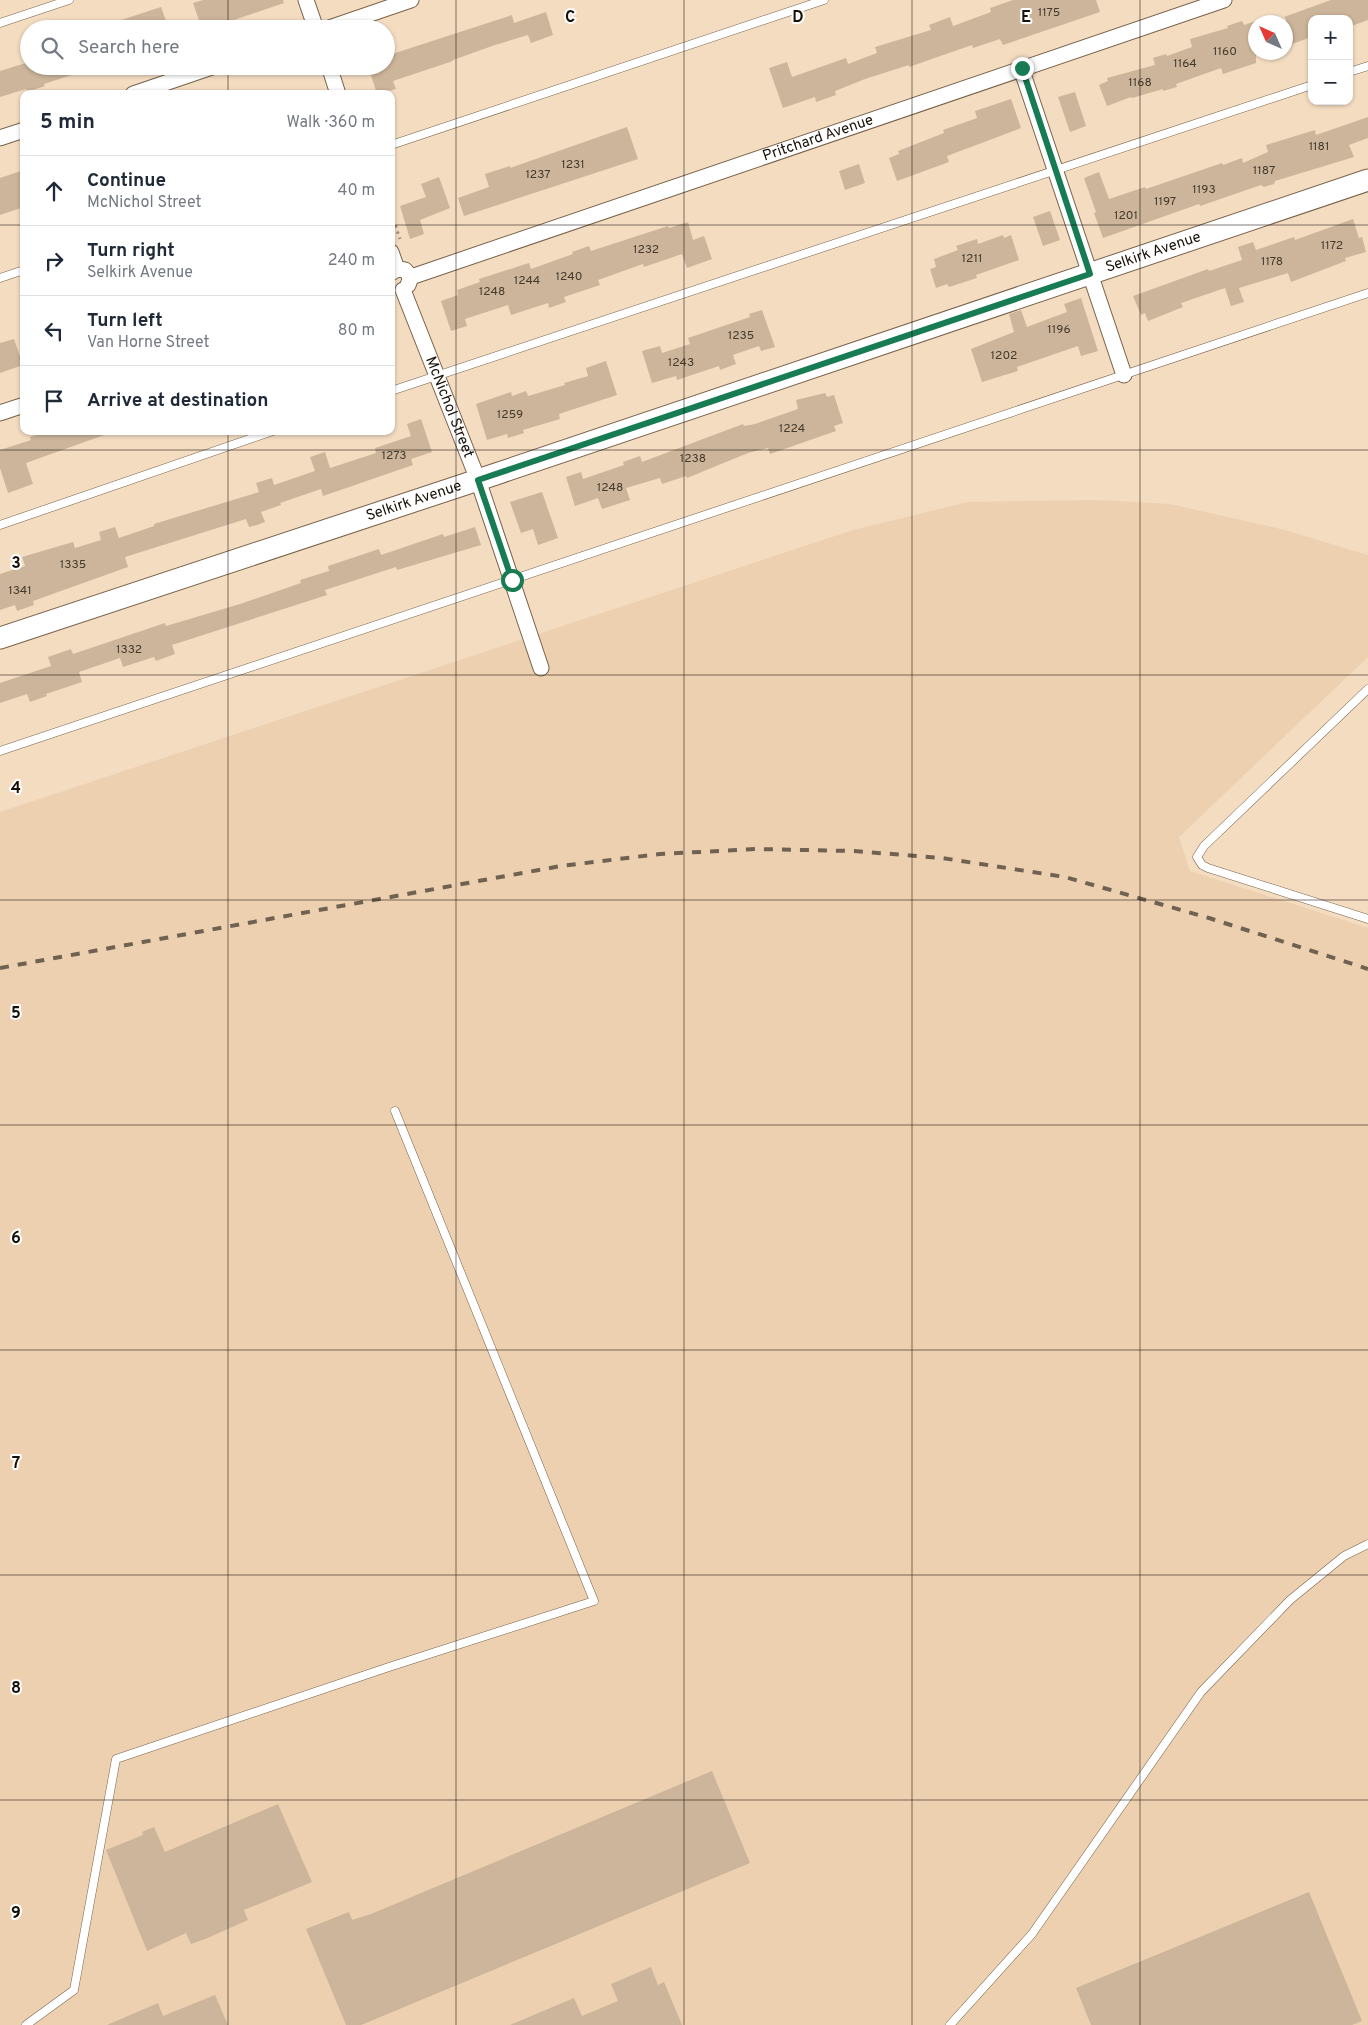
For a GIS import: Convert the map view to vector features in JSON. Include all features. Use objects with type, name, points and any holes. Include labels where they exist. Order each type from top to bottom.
[{"type":"street","points":[[306,0],[313,20]]},
{"type":"street","points":[[352,20],[411,0]]},
{"type":"street","name":"Pritchard Avenue","points":[[402,284],[1022,68],[1224,0]]},
{"type":"street","points":[[1022,68],[1124,375]]},
{"type":"street","points":[[145,90],[189,75]]},
{"type":"street","points":[[332,75],[337,90]]},
{"type":"street","points":[[0,138],[20,131]]},
{"type":"street","name":"Selkirk Avenue","points":[[0,638],[478,480],[1368,180]]},
{"type":"street","points":[[395,258],[396,246]]},
{"type":"street","points":[[395,271],[405,270],[402,284]]},
{"type":"street","name":"McNichol Street","points":[[402,284],[478,480],[541,668]]},
{"type":"street","points":[[0,413],[20,406]]},
{"type":"lane","points":[[0,23],[69,0]]},
{"type":"lane","points":[[395,144],[824,0]]},
{"type":"lane","points":[[1353,71],[1368,66]]},
{"type":"lane","points":[[395,390],[1308,86]]},
{"type":"lane","points":[[0,278],[20,271]]},
{"type":"lane","points":[[0,750],[1368,293]]},
{"type":"lane","points":[[0,525],[261,435]]},
{"type":"lane","points":[[1368,689],[1204,846],[1197,858],[1202,866],[1368,919]]},
{"type":"lane","points":[[26,2025],[74,1990],[116,1759],[389,1666],[594,1601],[395,1111]]},
{"type":"lane","points":[[950,2025],[1032,1934],[1201,1692],[1290,1600],[1344,1556],[1368,1544]]},
{"type":"shaded area","points":[[1095,500],[1170,504],[1285,530],[1368,555],[1368,657],[1179,837],[1190,871],[1368,928],[1368,2025],[0,2025],[0,812],[853,530],[968,502]]},
{"type":"building","points":[[203,0],[283,0],[284,3],[234,20],[199,20],[193,3]]},
{"type":"building","points":[[1013,0],[1096,0],[1100,12],[1003,45],[1000,39],[973,48],[972,45],[909,67],[909,65],[865,79],[835,91],[836,95],[816,102],[815,97],[783,108],[769,68],[787,62],[792,77],[846,58],[848,64],[877,53],[875,47],[931,30],[929,25],[950,17],[953,26],[991,12],[990,8]]},
{"type":"building","points":[[1331,0],[1368,0],[1368,20],[1353,26],[1353,15],[1308,15],[1308,38],[1293,44],[1293,15],[1290,15]]},
{"type":"building","points":[[161,7],[166,20],[121,20]]},
{"type":"building","points":[[546,12],[553,35],[531,43],[528,35],[495,45],[393,81],[396,89],[376,90],[371,75],[395,75],[395,53],[512,15],[514,23]]},
{"type":"building","points":[[1242,21],[1244,25],[1248,24],[1248,60],[1256,60],[1256,63],[1223,74],[1221,68],[1176,84],[1177,87],[1131,97],[1107,106],[1099,85],[1108,81],[1107,78],[1155,65],[1153,58],[1166,54],[1167,56],[1192,47],[1190,39],[1228,28],[1227,26]]},
{"type":"building","points":[[20,65],[20,75],[72,75],[44,84],[45,86],[33,90],[20,90],[0,97],[0,71]]},
{"type":"building","points":[[1075,92],[1086,126],[1070,132],[1058,97]]},
{"type":"building","points":[[1011,99],[1021,128],[947,156],[949,162],[897,181],[889,158],[899,154],[898,151],[944,133],[943,130],[977,118],[975,111]]},
{"type":"building","points":[[1368,117],[1368,138],[1349,145],[1354,157],[1275,181],[1274,184],[1264,187],[1261,185],[1200,206],[1199,204],[1103,238],[1084,178],[1099,172],[1109,199],[1145,187],[1146,189],[1222,163],[1223,165],[1242,158],[1243,163],[1268,152],[1266,145],[1315,130],[1316,135]]},
{"type":"building","points":[[627,127],[638,159],[464,216],[458,198],[489,187],[485,174],[510,166],[510,168]]},
{"type":"building","points":[[859,164],[865,183],[845,190],[839,171]]},
{"type":"building","points":[[20,171],[20,208],[0,215],[0,178]]},
{"type":"building","points":[[439,177],[450,208],[420,220],[424,234],[410,239],[400,206],[426,197],[421,184]]},
{"type":"building","points":[[1050,211],[1060,240],[1043,246],[1033,217]]},
{"type":"building","points":[[1353,219],[1359,238],[1362,237],[1366,252],[1345,258],[1346,261],[1291,282],[1288,273],[1239,288],[1244,302],[1231,306],[1225,288],[1181,303],[1183,307],[1148,321],[1145,313],[1141,315],[1133,296],[1208,269],[1209,271],[1242,260],[1238,247],[1253,242],[1256,250],[1294,237],[1295,240]]},
{"type":"building","points":[[688,222],[693,240],[704,236],[712,259],[687,268],[682,254],[644,267],[643,264],[598,280],[600,285],[564,297],[566,302],[549,308],[548,303],[511,315],[508,305],[465,319],[467,326],[451,331],[441,301],[458,295],[457,290],[480,282],[479,279],[529,263],[531,269],[573,254],[572,252],[589,246],[591,251],[668,226],[669,228]]},
{"type":"building","points":[[1003,235],[1004,238],[1011,235],[1019,260],[976,275],[977,278],[949,287],[947,284],[936,288],[930,269],[936,267],[934,259],[958,250],[956,246],[977,239],[978,244]]},
{"type":"building","points":[[1081,298],[1098,351],[1081,356],[1078,346],[1017,367],[1018,371],[982,382],[971,349],[1014,332],[1009,314],[1021,310],[1027,327],[1067,312],[1064,304]]},
{"type":"building","points":[[762,310],[775,347],[761,351],[759,346],[733,355],[736,364],[720,370],[719,366],[677,380],[676,376],[652,383],[642,351],[660,346],[662,353],[690,344],[688,338],[750,317],[749,314]]},
{"type":"building","points":[[14,339],[20,356],[20,366],[0,373],[0,343]]},
{"type":"building","points":[[606,361],[617,395],[559,414],[560,419],[523,430],[524,433],[508,438],[507,434],[487,440],[476,404],[511,392],[512,396],[526,391],[528,396],[565,385],[564,383],[588,376],[586,368]]},
{"type":"building","points":[[825,393],[827,397],[834,395],[843,423],[834,426],[836,431],[770,454],[768,448],[748,453],[687,478],[686,476],[662,484],[660,478],[626,488],[630,500],[602,509],[598,498],[575,506],[566,477],[581,472],[583,479],[624,465],[623,462],[640,456],[642,462],[743,424],[744,426],[755,424],[798,409],[796,400]]},
{"type":"building","points":[[421,419],[432,452],[411,459],[413,465],[323,496],[321,489],[280,503],[281,505],[261,512],[265,522],[257,525],[249,527],[246,519],[125,557],[128,567],[33,601],[34,605],[17,611],[15,605],[0,610],[0,574],[25,566],[22,557],[73,542],[75,548],[101,540],[99,532],[115,527],[119,538],[154,526],[154,524],[259,492],[256,483],[272,478],[274,485],[315,471],[310,457],[325,452],[330,468],[376,453],[375,448],[411,436],[407,424]]},
{"type":"building","points":[[36,435],[104,435],[26,463],[33,484],[8,493],[0,468],[0,450],[31,440],[30,437]]},
{"type":"building","points":[[542,492],[558,538],[538,545],[533,529],[521,533],[510,502]]},
{"type":"building","points":[[475,527],[481,545],[397,570],[396,567],[325,590],[327,595],[172,645],[175,654],[156,661],[154,657],[123,667],[120,658],[79,672],[82,682],[46,694],[47,696],[30,702],[27,694],[0,703],[0,683],[51,666],[48,657],[71,649],[73,654],[165,623],[166,626],[240,604],[301,583],[300,580],[329,571],[328,566],[379,549],[381,555],[443,534],[444,537]]},
{"type":"building","points":[[712,1771],[750,1863],[361,2025],[346,2025],[306,1929],[349,1912],[352,1920],[371,1914]]},
{"type":"building","points":[[278,1804],[312,1882],[244,1910],[248,1920],[205,1939],[191,1944],[186,1933],[147,1951],[106,1850],[143,1835],[142,1832],[154,1827],[165,1852]]},
{"type":"building","points":[[1309,1892],[1362,2021],[1352,2025],[1091,2025],[1076,1988]]},
{"type":"building","points":[[651,1967],[658,1985],[664,1982],[682,2025],[510,2025],[574,1998],[582,2016],[618,2001],[611,1984]]},
{"type":"building","points":[[215,1995],[228,2025],[107,2025],[158,2003],[163,2016]]},
{"type":"railway","points":[[0,968],[561,866],[660,854],[757,849],[854,851],[942,858],[1065,877],[1209,918],[1368,969]]},
{"type":"route","points":[[512,580],[478,480],[1090,274],[1022,68]]}]
